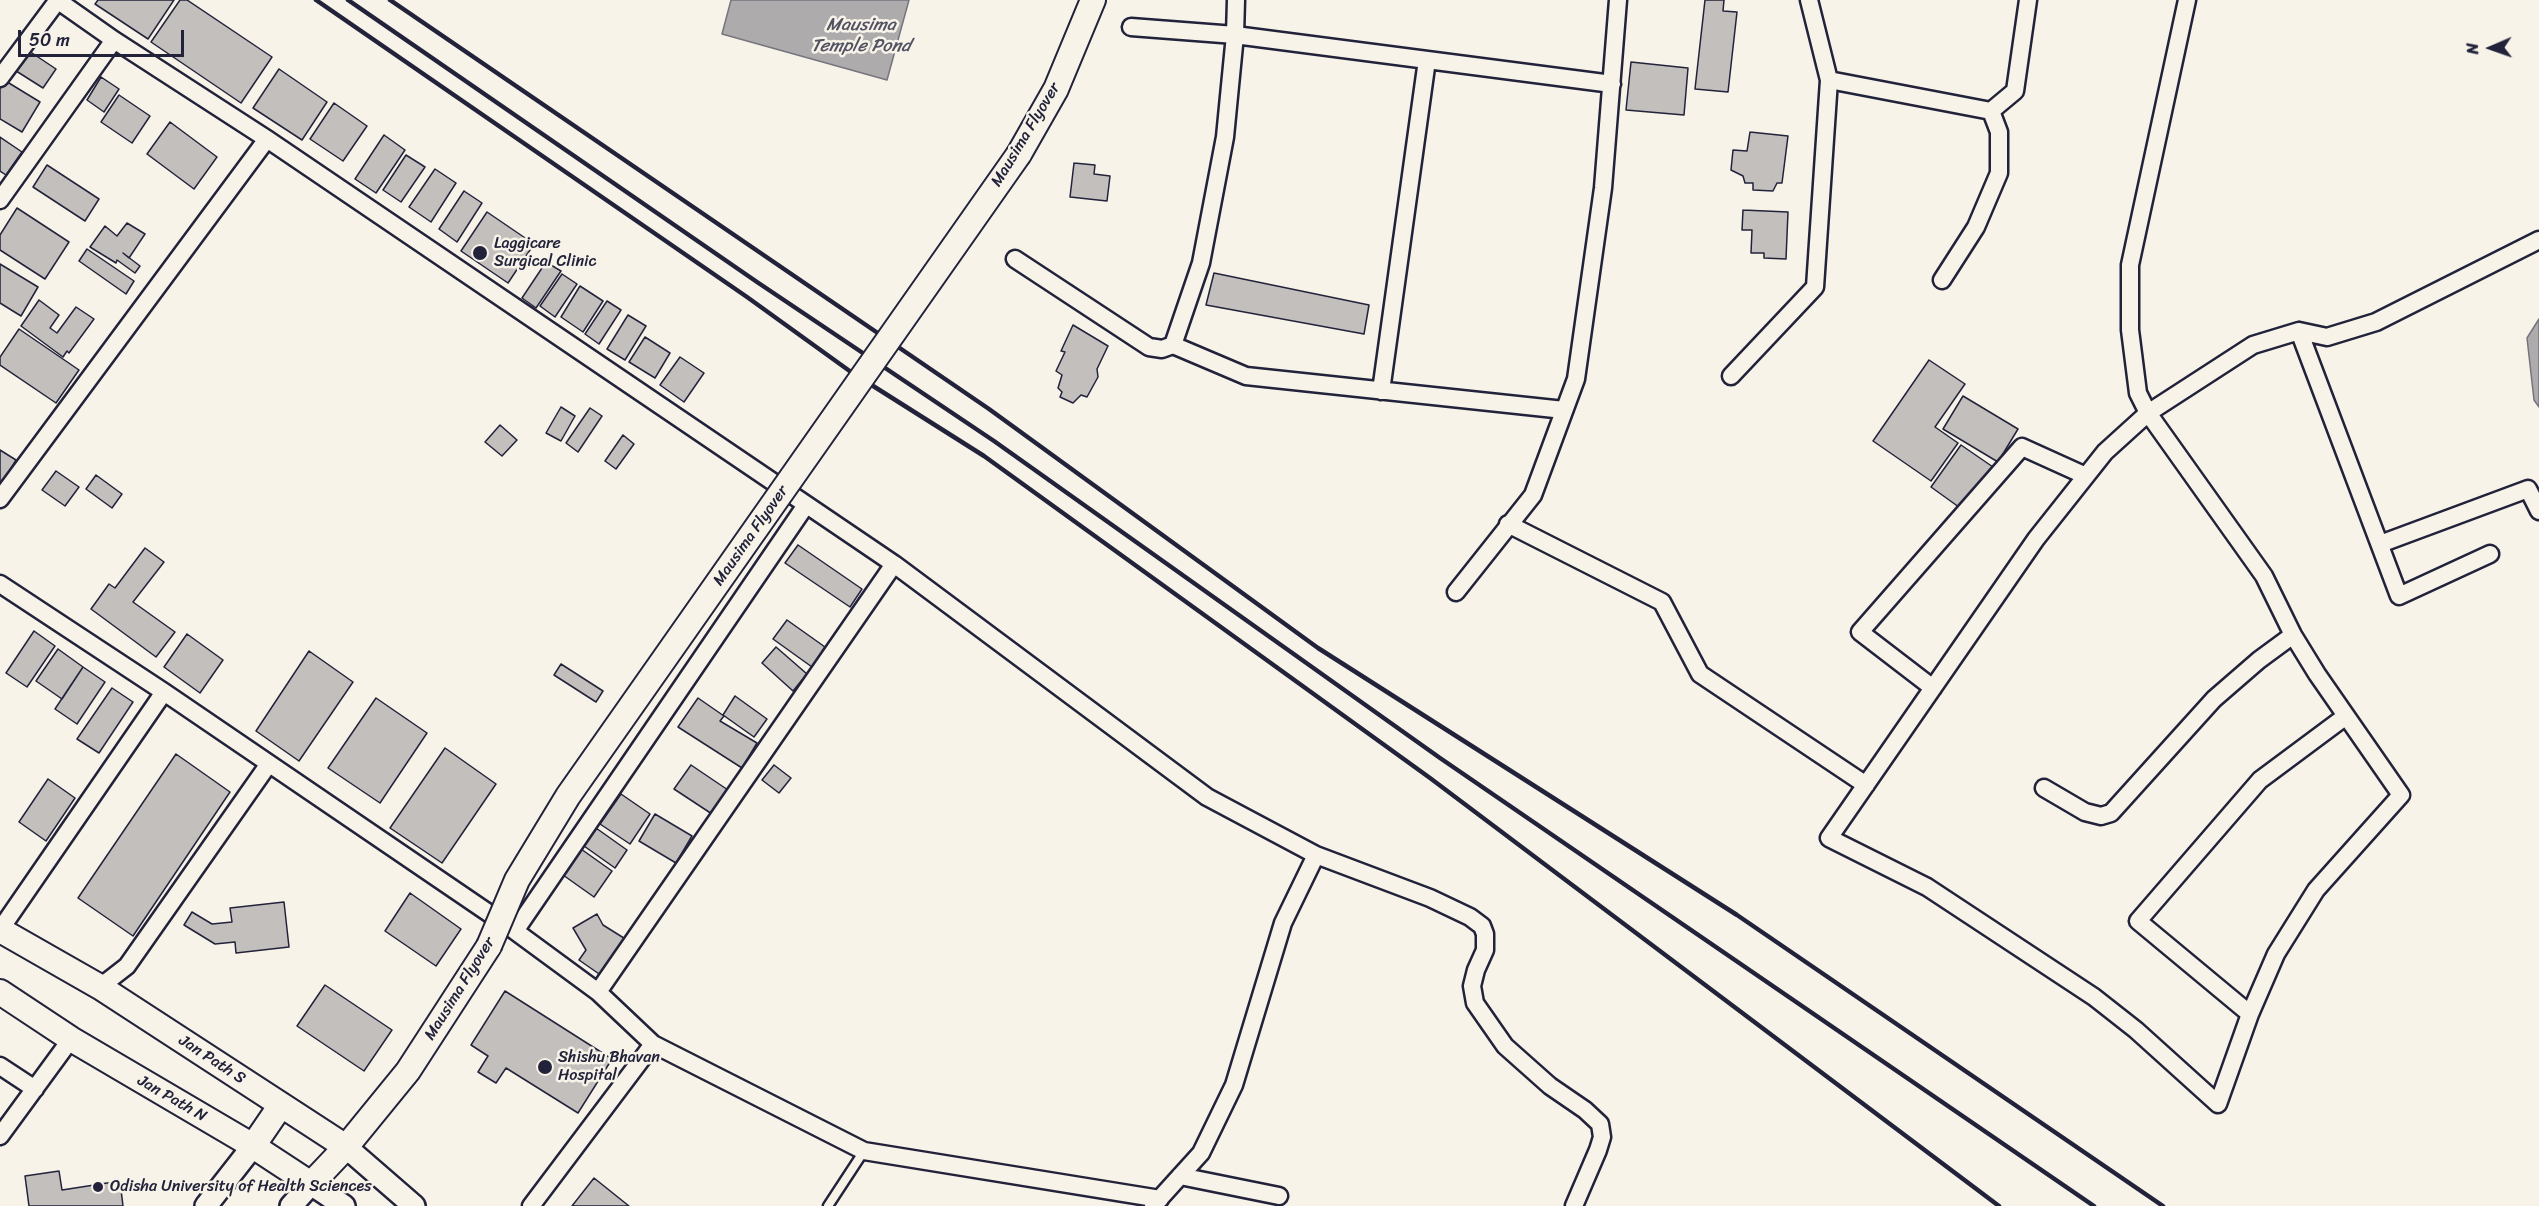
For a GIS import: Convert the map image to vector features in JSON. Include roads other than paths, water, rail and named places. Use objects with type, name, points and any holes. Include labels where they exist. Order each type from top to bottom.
[{"type":"main road","name":"Mausima Flyover","points":[[311,1184],[346,1147],[408,1071],[489,946],[517,880],[568,796],[1019,154],[1056,89],[1093,0]]},
{"type":"main road","name":"Jan Path S","points":[[0,930],[100,987],[346,1147]]},
{"type":"main road","name":"Jan Path N","points":[[0,992],[71,1040],[253,1146],[311,1184]]},
{"type":"main road","points":[[253,1146],[281,1105]]},
{"type":"street","points":[[0,78],[58,0],[114,40],[267,139],[894,564],[1207,797],[1316,855],[1430,898],[1470,917],[1482,927],[1485,934],[1485,950],[1472,986],[1476,1003],[1505,1046],[1550,1086],[1585,1110],[1600,1124],[1602,1137],[1598,1150],[1574,1206]]},
{"type":"street","points":[[1173,345],[1201,263],[1225,137],[1235,35],[1236,0]]},
{"type":"street","points":[[1456,592],[1533,495],[1576,379],[1603,188],[1618,0]]},
{"type":"street","points":[[1731,376],[1815,286],[1829,80],[1809,0]]},
{"type":"street","points":[[1991,111],[2015,91],[2028,0]]},
{"type":"street","points":[[2187,0],[2130,266],[2130,330],[2138,393],[2148,413],[2264,576],[2293,635],[2401,795],[2316,890],[2276,954],[2250,1014],[2218,1104],[2136,1030],[2094,998],[1927,886],[1829,838],[2036,539],[2105,452],[2148,413],[2253,345],[2300,331],[2327,337],[2376,322],[2539,240]]},
{"type":"street","points":[[1131,27],[1235,35],[1612,84]]},
{"type":"street","points":[[0,200],[114,40]]},
{"type":"street","points":[[1381,391],[1427,60]]},
{"type":"street","points":[[1829,80],[1991,111]]},
{"type":"street","points":[[1942,280],[1976,227],[1999,173],[1999,132],[1991,111]]},
{"type":"street","points":[[0,500],[267,139]]},
{"type":"street","points":[[1015,259],[1149,347],[1162,349],[1173,345],[1246,376],[1564,410]]},
{"type":"street","points":[[2300,331],[2399,596],[2490,554]]},
{"type":"street","points":[[1933,688],[1860,632],[2022,447],[2086,476]]},
{"type":"street","points":[[2380,543],[2528,489],[2539,511]]},
{"type":"street","points":[[515,931],[806,505]]},
{"type":"street","points":[[1508,524],[1662,602],[1700,674],[1866,785]]},
{"type":"street","points":[[598,992],[894,564]]},
{"type":"street","points":[[0,584],[164,692],[268,765],[515,931],[598,992],[653,1044],[864,1150],[1156,1202],[1201,1153],[1234,1085],[1283,923],[1316,855]]},
{"type":"street","points":[[2044,788],[2085,812],[2101,816],[2111,813],[2214,699],[2293,635]]},
{"type":"street","points":[[0,930],[164,692]]},
{"type":"street","points":[[2250,1014],[2138,921],[2260,780],[2346,716]]},
{"type":"street","points":[[100,987],[127,966],[268,765]]},
{"type":"street","points":[[0,1136],[71,1040]]},
{"type":"street","points":[[531,1206],[653,1044]]},
{"type":"street","points":[[0,1066],[35,1089]]},
{"type":"street","points":[[206,1206],[253,1146]]},
{"type":"street","name":"Jan Path S","points":[[346,1147],[414,1206]]},
{"type":"street","points":[[1180,1176],[1279,1196]]},
{"type":"street","points":[[291,1206],[311,1184]]},
{"type":"street","name":"Jan Path N","points":[[311,1184],[344,1206]]},
{"type":"lane","points":[[828,1206],[864,1150]]},
{"type":"water","name":"Mausima Temple Pond","points":[[731,0],[909,0],[887,80],[722,34]]},
{"type":"water","points":[[2539,319],[2539,407],[2534,400],[2527,338]]},
{"type":"railway","points":[[316,0],[747,297],[851,372],[984,456],[1430,778],[1999,1206]]},
{"type":"railway","points":[[348,0],[757,282],[994,441],[1440,758],[2094,1206]]},
{"type":"railway","points":[[390,0],[989,409],[1318,648],[1737,915],[2163,1206]]},
{"type":"place","name":"Laggicare Surgical Clinic","points":[[480,253]]},
{"type":"place","name":"Shishu Bhavan Hospital","points":[[545,1067]]},
{"type":"place","name":"Odisha University of Health Sciences","points":[[98,1187]]}]
